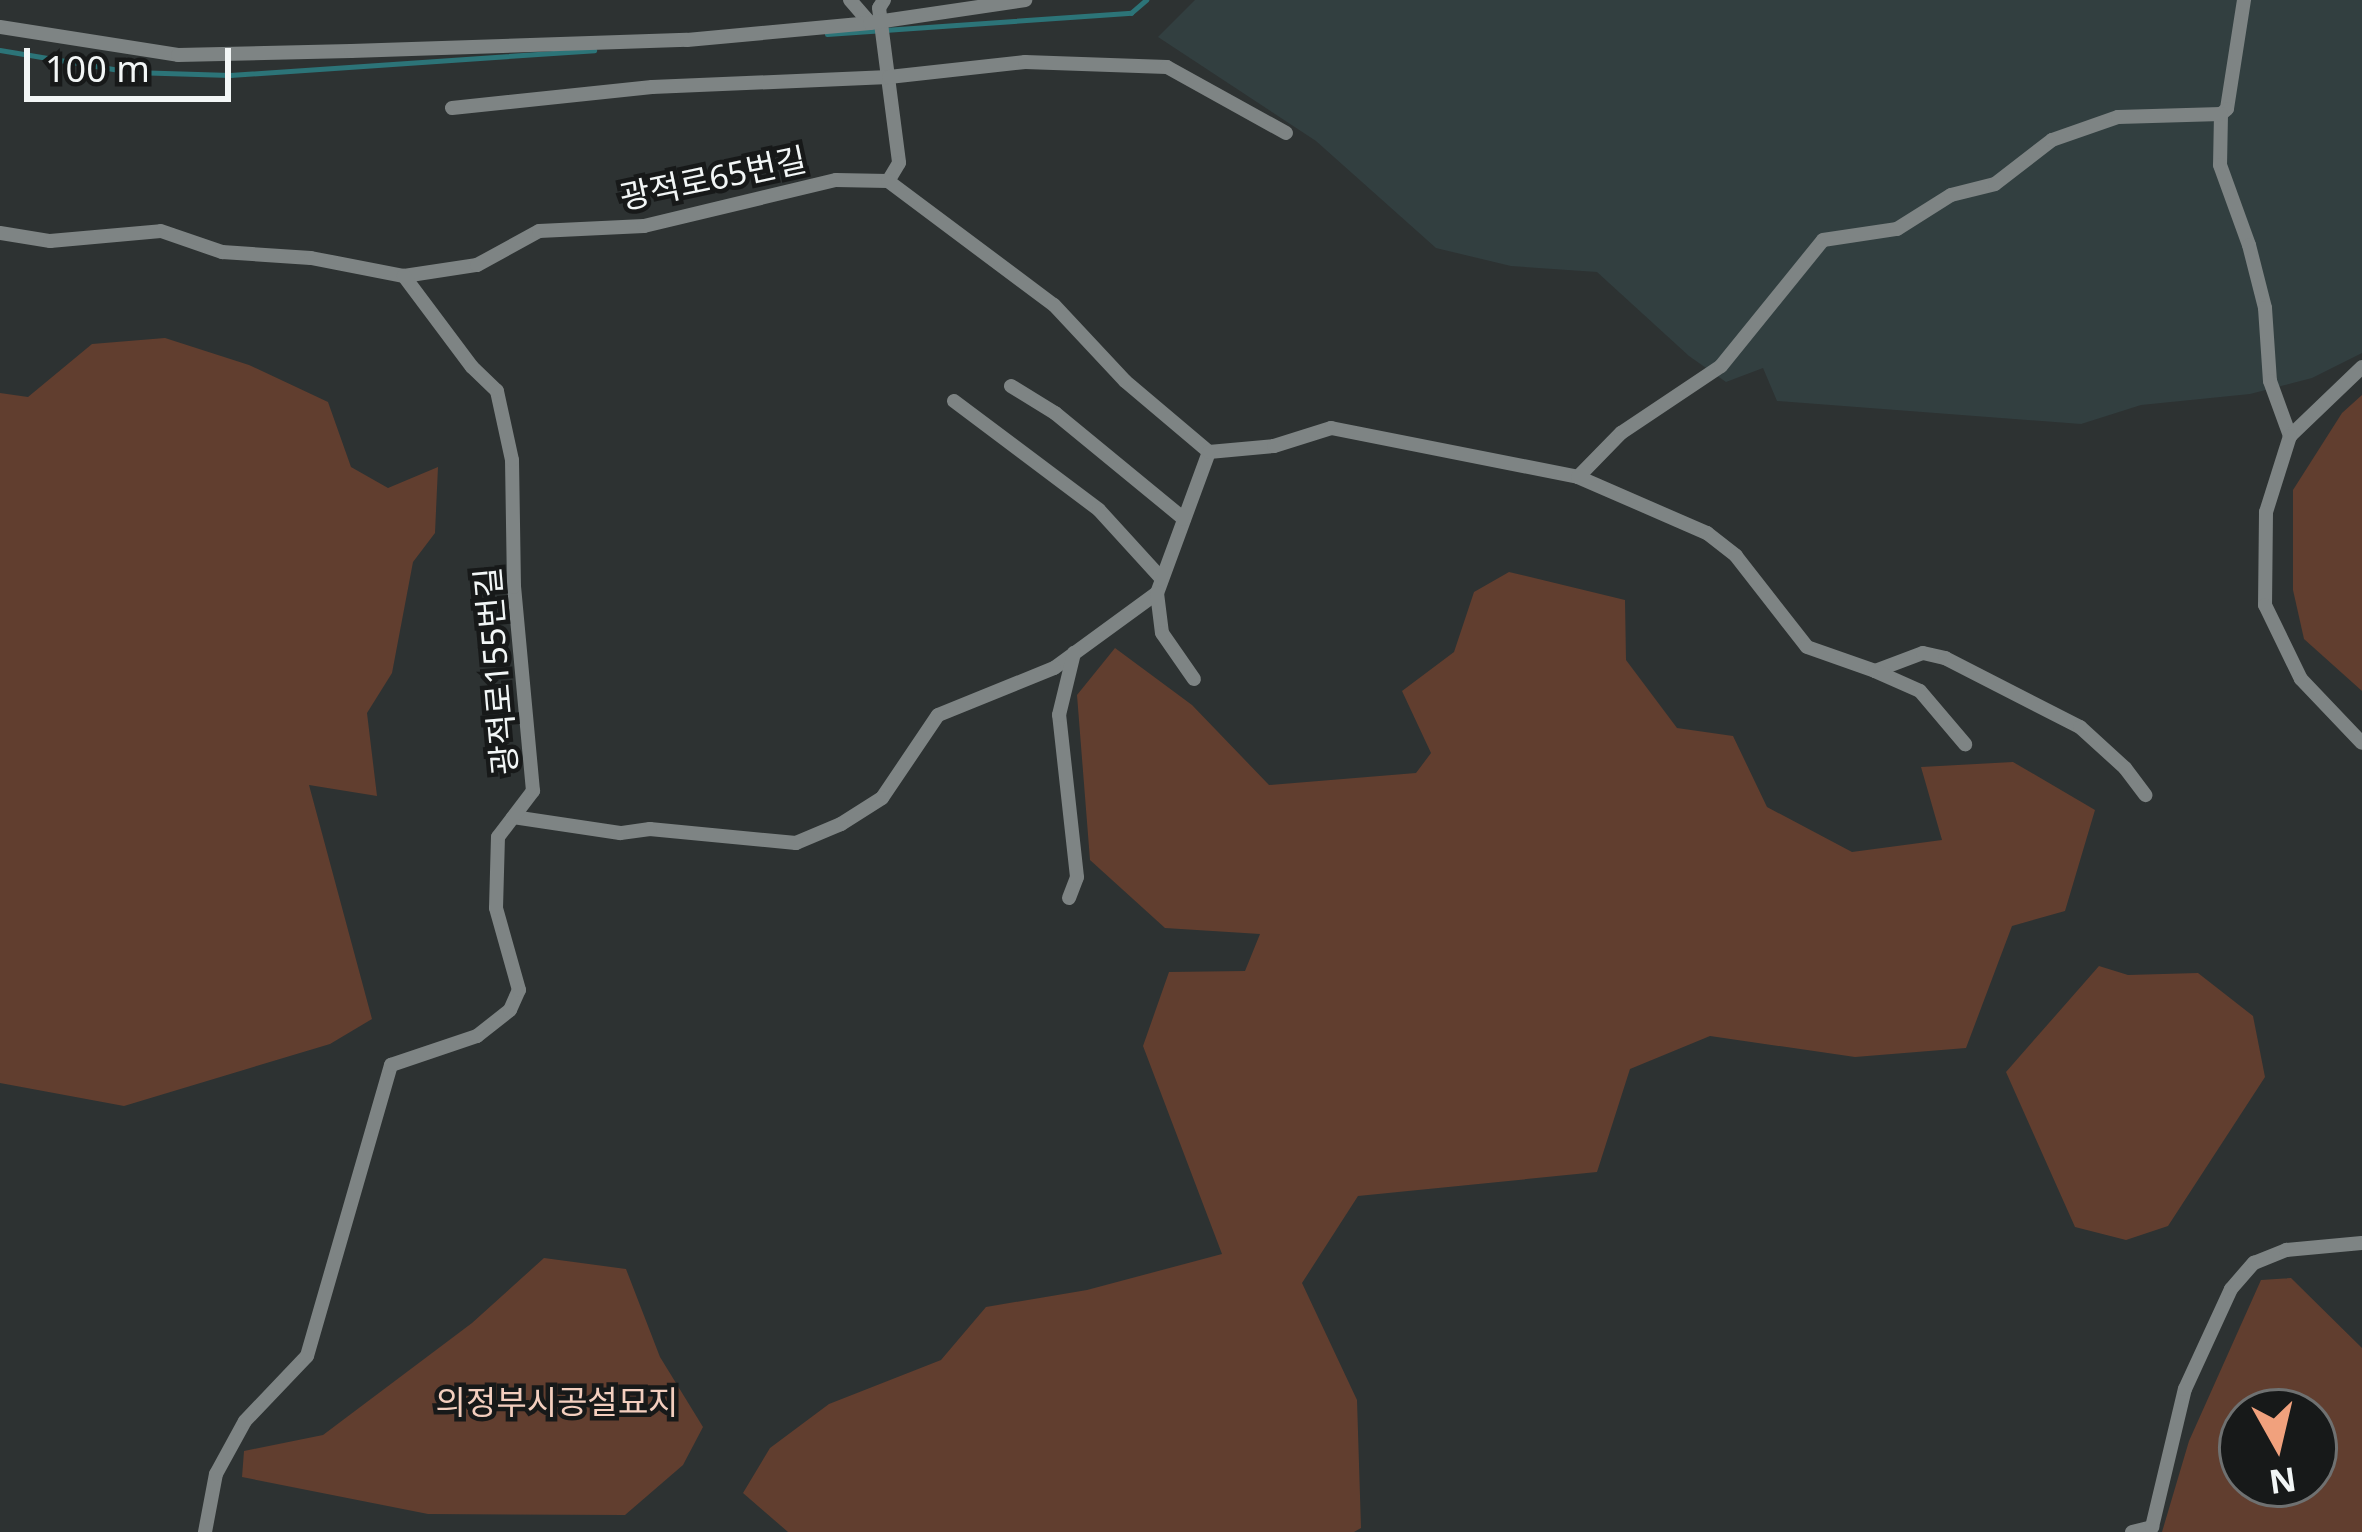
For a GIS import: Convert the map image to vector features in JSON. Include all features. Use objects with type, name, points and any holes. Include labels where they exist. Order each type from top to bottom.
[{"type":"street","points":[[850,0],[878,24]]},
{"type":"street","points":[[884,0],[878,24],[899,163],[889,181],[1054,305],[1125,381],[1209,452],[1274,446],[1331,428],[1578,477],[1707,533],[1736,556],[1807,647],[1920,691],[1965,744]]},
{"type":"street","points":[[0,27],[178,55],[687,40],[878,24],[1025,0]]},
{"type":"street","points":[[1578,477],[1622,433],[1720,366],[1823,240],[1897,229],[1951,195],[1996,184],[2052,140],[2118,117],[2221,114],[2227,109],[2245,0]]},
{"type":"street","points":[[452,108],[652,87],[1025,62],[1167,67],[1286,134]]},
{"type":"street","points":[[2221,114],[2220,165],[2249,245],[2265,308],[2270,381],[2290,436]]},
{"type":"street","name":"광적로65번길","points":[[0,233],[50,241],[161,231],[221,252],[311,258],[404,276],[477,265],[539,231],[644,226],[836,180],[889,181]]},
{"type":"street","name":"광적로155번길","points":[[206,1532],[216,1474],[235,1449],[245,1421],[307,1356],[391,1065],[477,1036],[510,1010],[519,990],[496,908],[498,837],[533,791],[514,587],[512,460],[497,391],[472,367],[404,276]]},
{"type":"street","points":[[2362,367],[2290,436],[2266,512],[2265,605],[2301,679],[2362,743]]},
{"type":"street","points":[[1010,386],[1055,413],[1184,519]]},
{"type":"street","points":[[954,401],[1099,510],[1159,586]]},
{"type":"street","points":[[1194,679],[1162,633],[1159,586],[1209,452]]},
{"type":"street","points":[[513,817],[620,833],[650,829],[796,843],[882,798],[938,715],[1054,668],[1159,586]]},
{"type":"street","points":[[1069,898],[1077,877],[1059,715],[1074,653]]},
{"type":"street","points":[[1875,671],[1923,653],[1976,672],[2080,727],[2126,768],[2145,796]]},
{"type":"street","points":[[2132,1532],[2152,1527],[2186,1390],[2231,1289],[2254,1263],[2286,1250],[2362,1243]]},
{"type":"shaded area","points":[[1195,0],[2362,0],[2362,353],[2312,378],[2250,394],[2141,405],[2081,424],[1777,401],[1763,368],[1726,382],[1689,356],[1597,272],[1511,266],[1436,248],[1316,141],[1158,37]]},
{"type":"green space","points":[[165,338],[249,365],[328,402],[351,467],[388,488],[438,467],[435,533],[413,562],[392,673],[367,713],[377,796],[309,785],[372,1019],[330,1044],[124,1106],[0,1083],[0,393],[28,397],[92,344]]},
{"type":"green space","points":[[2362,395],[2362,691],[2304,639],[2293,590],[2293,490],[2342,413]]},
{"type":"green space","points":[[1509,572],[1625,600],[1626,660],[1677,728],[1733,736],[1767,807],[1852,852],[1942,840],[1921,767],[2013,762],[2095,810],[2065,911],[2012,926],[1966,1048],[1855,1057],[1710,1036],[1630,1069],[1597,1172],[1358,1196],[1302,1283],[1357,1400],[1361,1528],[1354,1532],[788,1532],[743,1493],[770,1448],[829,1404],[941,1360],[986,1307],[1087,1290],[1222,1254],[1143,1046],[1169,972],[1245,971],[1260,934],[1165,928],[1090,860],[1077,695],[1115,648],[1192,705],[1269,785],[1416,773],[1431,753],[1402,691],[1454,652],[1474,592]]},
{"type":"green space","points":[[2099,966],[2128,975],[2198,973],[2253,1016],[2265,1077],[2168,1226],[2126,1240],[2075,1227],[2006,1072]]},
{"type":"green space","name":"의정부시공설묘지","points":[[544,1258],[626,1269],[660,1357],[703,1427],[683,1465],[625,1515],[428,1514],[242,1477],[244,1451],[323,1435],[472,1323]]},
{"type":"green space","points":[[2291,1278],[2362,1348],[2362,1532],[2162,1532],[2189,1441],[2261,1280]]},
{"type":"waterway","points":[[827,34],[1131,13],[1146,0]]},
{"type":"waterway","points":[[0,50],[132,72],[230,75],[594,50]]}]
